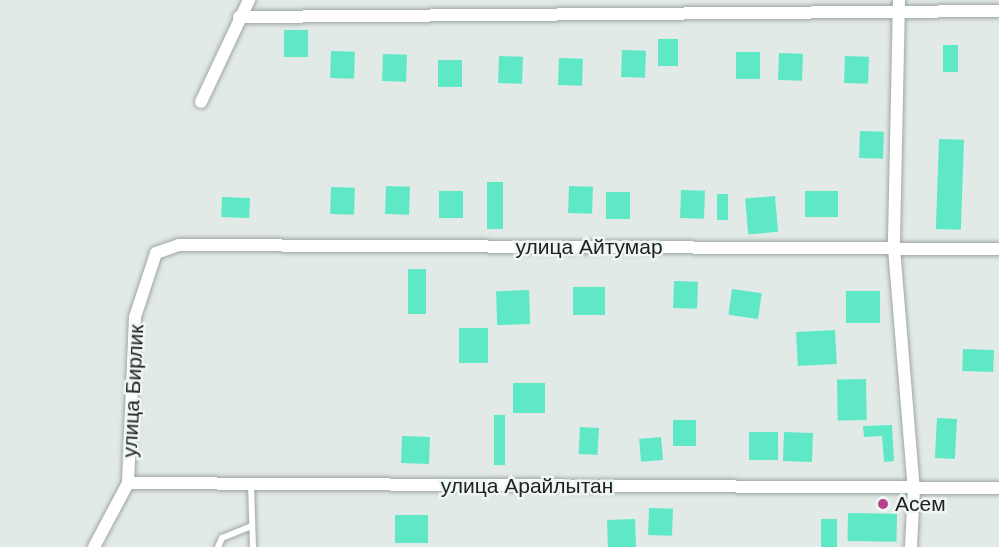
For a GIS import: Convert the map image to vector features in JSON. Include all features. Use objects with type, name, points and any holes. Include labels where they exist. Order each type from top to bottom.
[{"type":"street","points":[[201,102],[239,17],[249,0]]},
{"type":"street","points":[[239,17],[899,5],[999,11]]},
{"type":"street","points":[[899,5],[894,248],[914,489],[911,547]]},
{"type":"street","name":"улица Айтумар","points":[[179,245],[999,249]]},
{"type":"street","name":"улица Бирлик","points":[[128,483],[135,317],[156,253],[179,245]]},
{"type":"street","points":[[94,547],[128,483]]},
{"type":"street","name":"улица Арайлытан","points":[[128,483],[999,488]]},
{"type":"lane","points":[[251,484],[253,547]]},
{"type":"lane","points":[[218,547],[222,538],[252,526]]},
{"type":"building","points":[[284,30],[308,30],[308,57],[284,57]]},
{"type":"building","points":[[658,39],[678,39],[678,66],[658,66]]},
{"type":"building","points":[[943,45],[958,45],[958,72],[943,72]]},
{"type":"building","points":[[622,50],[646,51],[645,78],[621,77]]},
{"type":"building","points":[[331,51],[355,52],[354,79],[330,78]]},
{"type":"building","points":[[736,52],[760,52],[760,79],[736,79]]},
{"type":"building","points":[[779,53],[803,54],[802,81],[778,80]]},
{"type":"building","points":[[383,54],[407,55],[406,82],[382,81]]},
{"type":"building","points":[[499,56],[523,57],[522,84],[498,83]]},
{"type":"building","points":[[845,56],[869,57],[868,84],[844,83]]},
{"type":"building","points":[[559,58],[583,59],[582,86],[558,85]]},
{"type":"building","points":[[438,60],[462,60],[462,87],[438,87]]},
{"type":"building","points":[[860,131],[884,132],[883,159],[859,158]]},
{"type":"building","points":[[939,139],[964,140],[961,230],[936,229]]},
{"type":"building","points":[[487,182],[503,182],[503,229],[487,229]]},
{"type":"building","points":[[386,186],[410,187],[409,215],[385,214]]},
{"type":"building","points":[[569,186],[593,187],[592,214],[568,213]]},
{"type":"building","points":[[331,187],[355,188],[354,215],[330,214]]},
{"type":"building","points":[[681,190],[705,191],[704,219],[680,218]]},
{"type":"building","points":[[439,191],[463,191],[463,218],[439,218]]},
{"type":"building","points":[[805,191],[838,191],[838,217],[805,217]]},
{"type":"building","points":[[606,192],[630,192],[630,219],[606,219]]},
{"type":"building","points":[[717,194],[728,194],[728,220],[717,220]]},
{"type":"building","points":[[775,196],[778,232],[748,234],[745,199]]},
{"type":"building","points":[[222,197],[250,198],[249,218],[221,217]]},
{"type":"building","points":[[408,269],[426,269],[426,314],[408,314]]},
{"type":"building","points":[[674,281],[698,282],[697,309],[673,308]]},
{"type":"building","points":[[573,287],[605,287],[605,315],[573,315]]},
{"type":"building","points":[[732,289],[762,293],[758,319],[728,315]]},
{"type":"building","points":[[529,290],[530,324],[497,325],[496,291]]},
{"type":"building","points":[[846,291],[880,291],[880,323],[846,323]]},
{"type":"building","points":[[459,328],[488,328],[488,363],[459,363]]},
{"type":"building","points":[[835,330],[837,364],[798,366],[796,332]]},
{"type":"building","points":[[963,349],[994,350],[993,372],[962,371]]},
{"type":"building","points":[[866,379],[867,420],[838,420],[837,380]]},
{"type":"building","points":[[513,383],[545,383],[545,413],[513,413]]},
{"type":"building","points":[[494,415],[505,415],[505,465],[494,465]]},
{"type":"building","points":[[937,418],[957,419],[955,459],[935,458]]},
{"type":"building","points":[[673,420],[696,420],[696,446],[673,446]]},
{"type":"building","points":[[892,425],[894,461],[884,462],[882,436],[864,437],[863,426]]},
{"type":"building","points":[[580,427],[599,428],[598,455],[579,454]]},
{"type":"building","points":[[749,432],[778,432],[778,460],[749,460]]},
{"type":"building","points":[[784,432],[813,433],[812,462],[783,461]]},
{"type":"building","points":[[402,436],[430,437],[429,464],[401,463]]},
{"type":"building","points":[[661,437],[663,460],[641,462],[639,439]]},
{"type":"building","points":[[649,508],[673,509],[672,536],[648,535]]},
{"type":"building","points":[[848,513],[897,514],[897,542],[848,541]]},
{"type":"building","points":[[395,515],[428,515],[428,543],[395,543]]},
{"type":"building","points":[[635,519],[636,547],[608,547],[607,520]]},
{"type":"building","points":[[821,519],[837,519],[837,547],[821,547]]},
{"type":"place","name":"Асем","points":[[883,504]]}]
